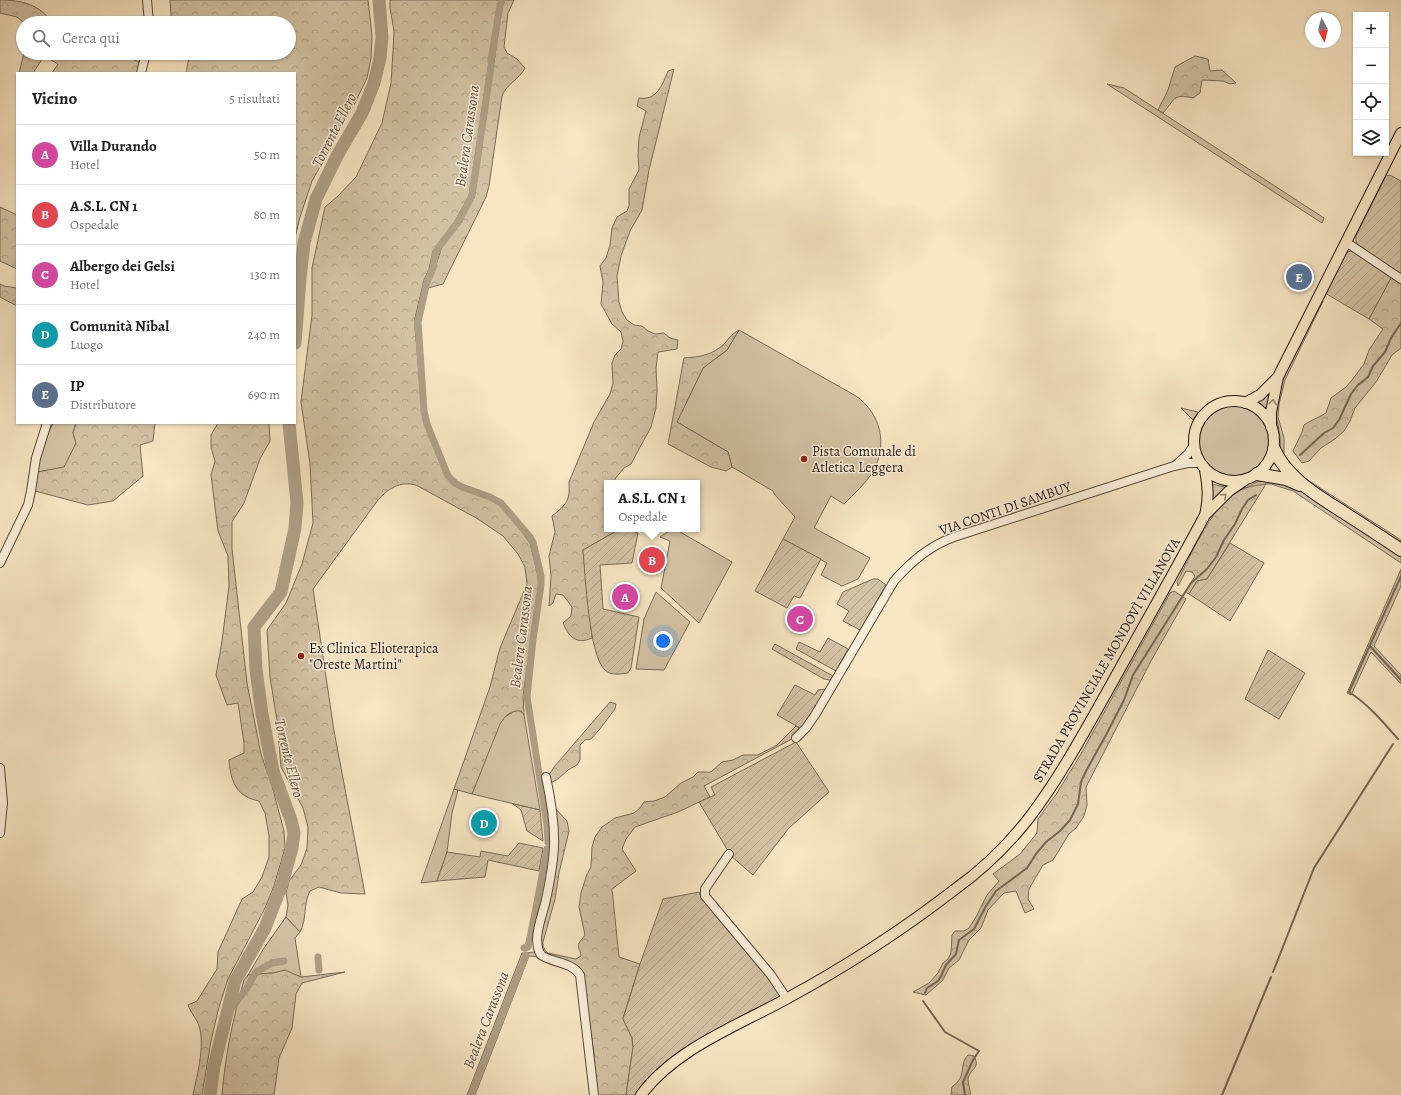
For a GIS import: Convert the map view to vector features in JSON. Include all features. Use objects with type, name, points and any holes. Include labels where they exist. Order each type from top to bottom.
[{"type":"highway","points":[[1274,449],[1278,458],[1288,471],[1307,488],[1401,550]]},
{"type":"highway","points":[[1257,474],[1286,479],[1307,488]]},
{"type":"main road","points":[[1272,427],[1259,410],[1245,403],[1235,401],[1222,403],[1209,410],[1203,416],[1196,429],[1194,445],[1196,455],[1203,466],[1215,477],[1225,481],[1234,482],[1245,480],[1257,474],[1266,466],[1274,449],[1271,412],[1278,377],[1401,133]]},
{"type":"main road","points":[[1245,403],[1260,395],[1278,377]]},
{"type":"main road","name":"STRADA PROVINCIALE MONDOVÌ VILLANOVA","points":[[1203,466],[1209,488],[1205,515]]},
{"type":"main road","name":"STRADA PROVINCIALE MONDOVÌ VILLANOVA","points":[[641,1095],[662,1072],[686,1054],[844,966],[905,926],[976,873],[1012,839],[1029,818],[1068,760],[1205,515],[1224,496],[1245,480]]},
{"type":"street","points":[[146,0],[148,16]]},
{"type":"street","points":[[141,72],[144,60]]},
{"type":"street","points":[[1346,242],[1401,279]]},
{"type":"street","points":[[0,562],[28,505],[36,458],[47,424]]},
{"type":"street","name":"VIA CONTI DI SAMBUY","points":[[1174,466],[1182,460],[1194,445]]},
{"type":"street","name":"VIA CONTI DI SAMBUY","points":[[796,738],[806,728],[815,715],[894,581],[905,568],[926,550],[954,537],[1174,466],[1188,463],[1203,466]]},
{"type":"street","points":[[0,768],[3,803],[0,833]]},
{"type":"street","points":[[546,777],[553,821],[554,847],[548,890],[538,936],[538,946],[541,955],[572,967],[577,970],[580,975],[594,1095]]},
{"type":"street","points":[[729,854],[707,885],[705,896],[771,975],[787,999]]},
{"type":"green space","points":[[0,0],[29,4],[42,11],[46,16],[16,17],[0,13]]},
{"type":"green space","points":[[170,0],[368,0],[372,35],[371,58],[367,78],[355,103],[342,122],[330,149],[312,181],[296,234],[296,72],[186,72],[188,60],[296,60],[296,16],[171,15]]},
{"type":"green space","points":[[390,0],[500,0],[497,10],[469,196],[455,221],[433,251],[415,318],[415,328],[423,416],[427,431],[445,474],[457,487],[491,500],[508,513],[530,543],[539,586],[523,696],[524,715],[521,711],[514,711],[508,714],[500,724],[472,794],[454,789],[490,687],[500,648],[527,584],[525,567],[518,554],[503,536],[478,519],[416,485],[405,484],[395,486],[378,500],[313,589],[334,731],[365,894],[341,893],[319,887],[310,891],[306,901],[304,922],[300,932],[286,917],[288,905],[286,893],[289,881],[301,865],[307,848],[308,827],[303,808],[281,767],[277,721],[270,677],[267,630],[286,603],[302,564],[313,523],[310,464],[301,402],[312,315],[312,268],[325,207],[356,177],[382,123],[391,83],[394,31]]},
{"type":"green space","points":[[505,0],[514,0],[508,13],[504,47],[507,53],[517,59],[525,68],[520,76],[507,88],[502,96],[489,186],[486,197],[443,284],[428,288],[442,247],[461,223],[475,193],[502,7]]},
{"type":"green space","points":[[1195,56],[1208,59],[1210,71],[1222,70],[1236,83],[1230,84],[1223,81],[1202,80],[1200,93],[1193,98],[1181,96],[1177,97],[1163,113],[1158,110],[1168,90],[1175,67]]},
{"type":"green space","points":[[22,60],[41,60],[34,72],[19,72]]},
{"type":"green space","points":[[51,60],[134,60],[141,63],[138,72],[53,72],[58,64]]},
{"type":"green space","points":[[674,69],[649,170],[642,210],[630,231],[621,256],[617,276],[619,302],[622,312],[627,320],[634,325],[642,326],[655,334],[664,333],[670,338],[678,340],[677,349],[658,352],[656,368],[656,408],[651,427],[631,464],[624,468],[615,480],[604,480],[604,532],[615,532],[583,550],[592,638],[582,641],[571,636],[563,623],[571,616],[572,607],[563,595],[556,594],[553,603],[549,606],[551,576],[549,556],[555,532],[552,516],[564,505],[568,498],[569,482],[594,422],[610,394],[613,383],[612,363],[615,355],[621,349],[623,341],[621,332],[612,324],[601,304],[603,282],[600,266],[606,258],[610,245],[612,228],[617,217],[627,211],[629,206],[629,189],[639,170],[639,137],[646,111],[637,106],[639,98],[650,97],[655,94],[661,86],[668,71]]},
{"type":"green space","points":[[1107,84],[1124,88],[1324,218],[1322,223]]},
{"type":"green space","points":[[1390,175],[1401,181],[1401,276],[1356,242],[1356,236],[1386,176]]},
{"type":"green space","points":[[0,207],[16,215],[16,269],[0,261]]},
{"type":"green space","points":[[1351,251],[1356,252],[1392,276],[1369,319],[1325,293],[1345,255]]},
{"type":"green space","points":[[1392,276],[1401,282],[1401,348],[1392,355],[1376,382],[1355,408],[1344,431],[1321,448],[1309,461],[1302,463],[1293,451],[1304,425],[1326,413],[1331,398],[1346,387],[1352,380],[1364,364],[1369,350],[1383,329],[1369,319]]},
{"type":"green space","points":[[0,284],[16,288],[16,305],[0,297]]},
{"type":"green space","points":[[1321,300],[1323,301],[1285,380],[1279,404],[1278,417],[1284,438],[1284,456],[1300,475],[1401,540],[1401,545],[1309,485],[1289,467],[1281,455],[1280,437],[1275,409],[1278,393],[1286,372]]},
{"type":"green space","name":"Pista Comunale di Atletica Leggera","points":[[739,330],[856,396],[865,403],[876,421],[880,430],[881,440],[878,461],[873,472],[863,485],[844,504],[831,496],[814,528],[870,558],[858,579],[842,586],[821,575],[827,563],[783,539],[795,517],[773,491],[732,467],[728,452],[677,422],[703,368],[727,350]]},
{"type":"green space","points":[[739,330],[727,350],[703,368],[677,422],[728,452],[732,467],[726,471],[711,467],[668,444],[684,358],[711,353]]},
{"type":"green space","points":[[1272,388],[1268,410],[1257,402]]},
{"type":"green space","points":[[1234,406],[1253,412],[1263,422],[1269,441],[1263,460],[1253,470],[1234,476],[1215,470],[1205,460],[1199,441],[1205,422],[1215,412]]},
{"type":"green space","points":[[1181,408],[1198,412],[1193,420]]},
{"type":"green space","points":[[53,424],[76,424],[73,433],[76,443],[64,468],[37,472],[44,443]]},
{"type":"green space","points":[[76,424],[155,424],[153,441],[140,445],[143,476],[113,501],[88,505],[35,491],[37,472],[64,467],[76,443],[73,433]]},
{"type":"green space","points":[[217,424],[269,424],[270,441],[260,459],[244,503],[232,522],[232,549],[247,683],[261,754],[272,786],[284,831],[285,848],[274,886],[265,908],[228,979],[219,1007],[211,1041],[202,1095],[193,1095],[199,1068],[201,1038],[197,1021],[188,1005],[197,1001],[217,969],[218,952],[242,899],[253,892],[262,877],[269,857],[269,836],[265,813],[259,801],[248,798],[238,790],[231,776],[229,760],[244,753],[244,743],[238,703],[227,705],[216,675],[229,586],[228,556],[218,531],[211,475],[215,461],[211,447],[211,435]]},
{"type":"green space","points":[[1272,480],[1304,493],[1401,556],[1401,563],[1293,491],[1271,484],[1243,489],[1257,482]]},
{"type":"green space","points":[[1212,484],[1228,488],[1210,505]]},
{"type":"green space","points":[[1266,484],[1207,579],[1197,581],[1189,594],[1185,592],[1195,576],[1192,572],[1186,571],[1178,586],[1177,582],[1202,533],[1218,509],[1236,492]]},
{"type":"green space","points":[[615,532],[638,533],[632,563],[600,565],[603,609],[639,617],[631,668],[628,673],[616,674],[607,672],[600,662],[595,649],[589,614],[583,550]]},
{"type":"green space","points":[[668,532],[680,532],[732,562],[699,623],[661,588],[670,541],[660,537]]},
{"type":"green space","points":[[783,539],[821,559],[800,598],[794,596],[787,608],[755,591]]},
{"type":"green space","points":[[1230,543],[1264,563],[1230,621],[1189,594],[1197,581],[1207,579]]},
{"type":"green space","points":[[1401,569],[1401,586],[1374,646],[1401,675],[1401,684],[1371,652],[1351,695],[1347,693]]},
{"type":"green space","points":[[873,579],[878,579],[886,585],[860,630],[843,621],[849,611],[837,604],[843,592]]},
{"type":"green space","points":[[1174,591],[1186,599],[1151,661],[1086,787],[1087,805],[1084,816],[1076,828],[1069,834],[1053,860],[1043,865],[1029,889],[1028,899],[1034,909],[1025,913],[1016,891],[1004,893],[988,910],[981,928],[969,940],[959,960],[949,968],[943,980],[926,995],[913,992],[929,983],[938,973],[943,963],[948,959],[951,953],[952,935],[955,931],[964,931],[969,928],[987,895],[999,881],[993,874],[1020,854],[1037,833],[1038,819],[1057,793],[1081,754],[1170,593]]},
{"type":"green space","points":[[656,592],[690,622],[664,670],[636,669],[644,619]]},
{"type":"green space","points":[[828,638],[848,649],[836,671],[796,649],[799,642],[820,652]]},
{"type":"green space","points":[[775,644],[833,676],[830,680],[824,679],[772,649]]},
{"type":"green space","points":[[1268,650],[1305,673],[1279,719],[1245,699]]},
{"type":"green space","points":[[795,685],[815,695],[818,690],[826,689],[802,729],[777,715]]},
{"type":"green space","points":[[610,702],[616,704],[615,709],[591,739],[585,740],[580,745],[580,760],[577,765],[549,784],[549,775],[554,767]]},
{"type":"green space","points":[[516,710],[521,711],[524,715],[540,810],[472,794],[499,724],[505,717]]},
{"type":"green space","points":[[796,726],[802,729],[790,740],[704,786],[710,797],[678,812],[635,827],[626,839],[622,849],[636,871],[612,889],[619,957],[640,964],[623,1018],[632,1038],[633,1047],[626,1095],[597,1095],[594,1054],[583,977],[543,953],[540,943],[549,895],[553,806],[567,821],[569,831],[559,873],[555,899],[543,945],[548,953],[576,959],[581,956],[579,942],[585,935],[579,907],[581,893],[587,874],[591,867],[592,847],[595,837],[602,827],[615,818],[634,813],[644,802],[654,801],[665,797],[681,783],[693,777],[698,772],[711,772],[722,762],[733,760],[743,755],[758,755],[777,745]]},
{"type":"green space","points":[[796,742],[829,792],[788,829],[753,875],[731,856],[699,802],[715,795],[711,787]]},
{"type":"green space","points":[[454,789],[458,790],[452,813],[447,852],[437,881],[421,883]]},
{"type":"green space","points":[[513,804],[540,810],[543,841],[527,831],[521,810]]},
{"type":"green space","points":[[519,843],[543,848],[539,871],[488,860],[485,877],[437,881],[447,852],[480,857],[481,851],[508,856]]},
{"type":"green space","points":[[699,892],[753,957],[781,996],[680,1052],[657,1070],[636,1095],[626,1095],[633,1047],[632,1038],[623,1019],[640,964],[663,899]]},
{"type":"green space","points":[[286,917],[300,932],[295,938],[301,977],[285,971],[248,975],[264,948]]},
{"type":"green space","points":[[536,952],[539,957],[529,956],[475,1095],[467,1095],[522,953]]},
{"type":"green space","points":[[285,970],[301,977],[345,972],[302,983],[296,994],[292,1028],[279,1058],[274,1095],[222,1095],[230,1037],[244,980],[248,975],[273,973]]},
{"type":"green space","points":[[968,1055],[974,1056],[976,1060],[976,1066],[969,1075],[968,1079],[970,1095],[951,1095],[952,1087],[960,1078],[965,1059]]},
{"type":"waterway","name":"Torrente Ellero","points":[[296,330],[304,243],[316,199],[338,154],[362,113],[374,83],[380,58],[382,37],[379,0]]},
{"type":"waterway","name":"Bealera Carassona","points":[[491,61],[502,0]]},
{"type":"waterway","name":"Bealera Carassona","points":[[491,66],[472,196],[458,222],[438,248],[435,255],[433,268],[427,282],[418,322],[424,411],[427,424],[448,476],[462,487],[490,497],[501,503],[533,542],[541,576],[541,585],[533,639],[527,697],[547,825],[548,842]]},
{"type":"waterway","points":[[1300,455],[1324,433],[1333,428],[1339,420],[1351,394],[1358,385],[1368,377],[1373,366],[1385,352],[1391,338],[1401,323]]},
{"type":"waterway","name":"Torrente Ellero","points":[[210,1095],[214,1066],[235,981],[265,928],[282,884],[292,848],[294,833],[291,820],[273,771],[262,714],[256,670],[254,627],[281,592],[295,528],[297,503],[289,424]]},
{"type":"waterway","points":[[925,993],[927,988],[938,981],[946,965],[956,954],[959,940],[974,929],[996,891],[1027,868],[1046,842],[1060,831],[1070,820],[1078,804],[1081,782],[1124,700],[1133,675],[1191,583],[1207,569],[1216,557],[1242,509],[1248,500],[1256,495]]},
{"type":"waterway","points":[[1398,739],[1369,708],[1349,692],[1401,576]]},
{"type":"waterway","points":[[1370,646],[1401,680]]},
{"type":"waterway","points":[[1273,972],[1314,868],[1393,744]]},
{"type":"waterway","points":[[524,948],[528,947],[547,849]]},
{"type":"waterway","name":"Bealera Carassona","points":[[471,1095],[526,955]]},
{"type":"waterway","points":[[318,957],[319,970]]},
{"type":"waterway","points":[[227,1014],[247,988],[256,972],[272,963],[284,961]]},
{"type":"waterway","points":[[1222,1095],[1271,977]]},
{"type":"waterway","points":[[923,1001],[945,1032],[979,1051],[973,1060],[963,1082],[965,1095]]},
{"type":"place","name":"IP","points":[[1299,277]]},
{"type":"place","name":"Pista Comunale di Atletica Leggera","points":[[804,459]]},
{"type":"place","name":"A.S.L. CN 1","points":[[652,560]]},
{"type":"place","name":"Villa Durando","points":[[625,597]]},
{"type":"place","name":"Albergo dei Gelsi","points":[[800,619]]},
{"type":"place","name":"Ex Clinica Elioterapica \"Oreste Martini\"","points":[[301,656]]},
{"type":"place","name":"Comunità Nibal","points":[[484,823]]}]
